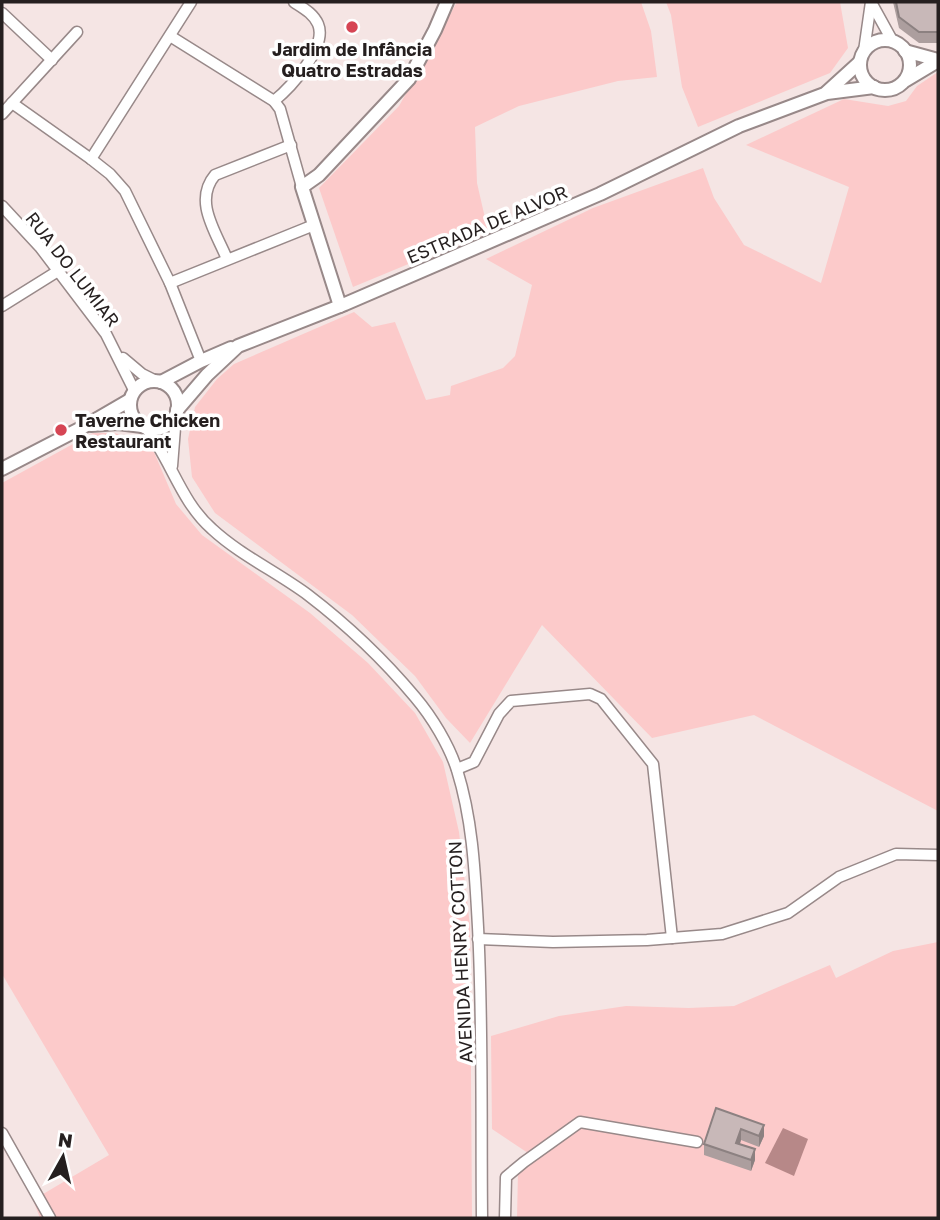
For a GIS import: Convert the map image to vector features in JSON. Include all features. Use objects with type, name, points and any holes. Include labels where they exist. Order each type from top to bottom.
[{"type":"street","points":[[91,159],[191,2]]},
{"type":"street","points":[[274,101],[289,89],[300,74],[313,54],[319,37],[319,26],[312,15],[294,2]]},
{"type":"street","points":[[302,187],[319,175],[409,79],[447,2]]},
{"type":"street","points":[[872,3],[893,42],[905,51],[938,61]]},
{"type":"street","points":[[872,3],[862,56],[863,77],[874,87]]},
{"type":"street","points":[[2,13],[52,60]]},
{"type":"street","points":[[2,114],[77,32]]},
{"type":"street","points":[[170,36],[274,101],[280,109],[340,306]]},
{"type":"street","points":[[827,93],[875,42],[893,42]]},
{"type":"street","points":[[905,51],[909,66],[906,80]]},
{"type":"street","points":[[827,93],[874,87],[888,89],[938,61]]},
{"type":"street","name":"ESTRADA DE ALVOR","points":[[2,469],[87,425],[132,395],[142,384],[159,382],[201,361],[340,306],[600,194],[739,126],[827,93]]},
{"type":"street","points":[[12,103],[91,159],[125,191],[170,283],[201,361]]},
{"type":"street","points":[[227,259],[205,206],[207,184],[215,175],[290,145]]},
{"type":"street","name":"RUA DO LUMIAR","points":[[2,206],[58,271],[117,353]]},
{"type":"street","points":[[170,283],[314,225]]},
{"type":"street","points":[[2,306],[58,271]]},
{"type":"street","name":"ESTRADA DE ALVOR","points":[[87,425],[118,423],[156,429],[166,426],[207,375],[238,346]]},
{"type":"street","points":[[117,353],[142,374],[174,391],[177,412],[172,470]]},
{"type":"street","points":[[117,353],[132,395],[132,414],[144,427]]},
{"type":"street","name":"AVENIDA HENRY COTTON","points":[[144,427],[161,447],[195,512],[213,530],[309,596],[376,655],[416,698],[440,734],[457,769],[474,849],[482,1218]]},
{"type":"street","points":[[457,769],[474,762],[499,714],[511,701],[590,694],[601,699],[653,764],[672,938]]},
{"type":"street","points":[[478,939],[553,942],[722,934],[788,913],[839,877],[896,854],[938,855]]},
{"type":"street","points":[[505,1218],[506,1177],[580,1122],[697,1142]]},
{"type":"street","points":[[2,1133],[50,1218]]},
{"type":"shaded area","points":[[457,2],[641,2],[651,31],[657,77],[618,81],[519,106],[475,127],[477,183],[488,231],[353,287],[319,188],[399,106]]},
{"type":"shaded area","points":[[666,2],[840,2],[848,48],[830,73],[698,127],[682,87],[671,15]]},
{"type":"shaded area","points":[[938,72],[938,811],[754,715],[652,738],[542,625],[470,743],[446,718],[415,676],[352,615],[215,513],[192,477],[188,439],[195,407],[217,379],[234,364],[354,312],[372,327],[395,322],[426,400],[450,395],[451,386],[503,368],[515,356],[532,285],[486,259],[593,208],[703,168],[714,198],[744,245],[821,283],[849,187],[746,145],[844,99],[888,106],[906,101],[917,86]]},
{"type":"shaded area","points":[[93,433],[114,433],[137,439],[154,452],[176,504],[202,535],[310,613],[368,663],[415,713],[443,762],[459,832],[470,926],[472,1218],[40,1218],[33,1200],[109,1155],[2,974],[2,483]]},
{"type":"shaded area","points":[[938,942],[938,1218],[517,1218],[518,1171],[534,1157],[492,1129],[491,1036],[559,1016],[626,1006],[734,1006],[830,965],[836,978],[893,951]]},
{"type":"shaded area","points":[[783,1128],[808,1139],[794,1176],[765,1163]]},
{"type":"building","points":[[896,2],[938,2],[938,32],[919,32],[899,17]]},
{"type":"building","points":[[716,1108],[764,1125],[759,1136],[741,1129],[736,1143],[755,1149],[751,1160],[704,1144]]},
{"type":"place","name":"Jardim de Infância Quatro Estradas","points":[[352,27]]},
{"type":"place","name":"Taverne Chicken Restaurant","points":[[61,430]]}]
